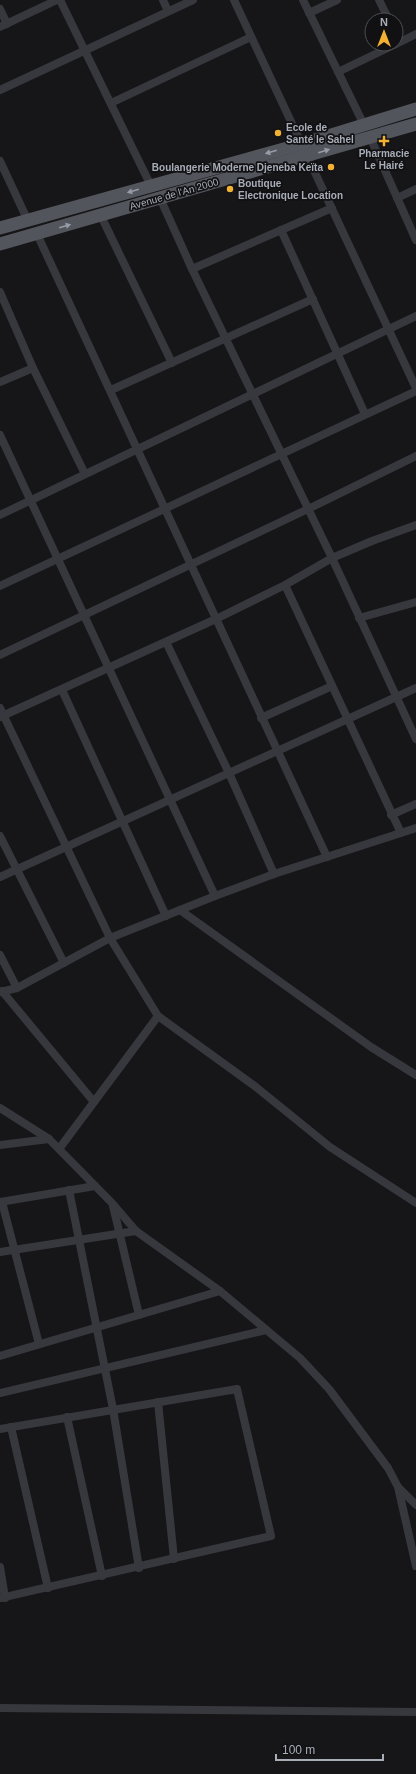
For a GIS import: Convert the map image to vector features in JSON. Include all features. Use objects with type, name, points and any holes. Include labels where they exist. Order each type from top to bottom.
[{"type":"main road","name":"Avenue de l'An 2000","points":[[0,228],[302,144],[416,109]]},
{"type":"main road","name":"Avenue de l'An 2000","points":[[0,244],[416,124]]},
{"type":"street","points":[[0,9],[3,25],[57,0]]},
{"type":"street","points":[[60,0],[150,186]]},
{"type":"street","points":[[163,0],[168,11]]},
{"type":"street","points":[[0,90],[193,0]]},
{"type":"street","points":[[0,586],[416,390],[234,0]]},
{"type":"street","points":[[303,0],[364,125]]},
{"type":"street","points":[[309,13],[337,0]]},
{"type":"street","points":[[379,0],[384,12]]},
{"type":"street","points":[[404,38],[416,34]]},
{"type":"street","points":[[111,103],[251,37]]},
{"type":"street","points":[[338,72],[376,52]]},
{"type":"street","points":[[370,137],[416,240]]},
{"type":"street","points":[[0,161],[28,221]]},
{"type":"street","points":[[397,198],[416,189]]},
{"type":"street","points":[[160,198],[280,454],[332,558],[416,739]]},
{"type":"street","points":[[192,269],[332,208]]},
{"type":"street","points":[[100,216],[172,363]]},
{"type":"street","points":[[281,230],[365,414]]},
{"type":"street","points":[[37,234],[111,390],[261,718],[327,857]]},
{"type":"street","points":[[0,292],[32,368],[85,474]]},
{"type":"street","points":[[111,390],[313,299]]},
{"type":"street","points":[[0,515],[416,316]]},
{"type":"street","points":[[0,382],[32,368]]},
{"type":"street","points":[[1,441],[215,896]]},
{"type":"street","points":[[0,655],[308,509],[416,456]]},
{"type":"street","points":[[415,528],[372,540],[332,558],[285,585],[216,619],[62,690],[1,714],[110,938],[158,1016],[256,1087],[330,1147],[416,1203]]},
{"type":"street","points":[[285,585],[349,719],[391,815],[401,833]]},
{"type":"street","points":[[359,618],[416,602]]},
{"type":"street","points":[[166,642],[229,773],[274,874]]},
{"type":"street","points":[[261,718],[332,686]]},
{"type":"street","points":[[0,877],[416,688]]},
{"type":"street","points":[[62,690],[166,916]]},
{"type":"street","points":[[391,815],[416,804]]},
{"type":"street","points":[[94,1102],[1,991],[17,988],[110,938],[215,896],[274,874],[416,828]]},
{"type":"street","points":[[0,836],[64,963]]},
{"type":"street","points":[[180,910],[371,1047],[416,1075]]},
{"type":"street","points":[[0,955],[17,988]]},
{"type":"street","points":[[59,1149],[158,1016]]},
{"type":"street","points":[[0,1108],[49,1139],[112,1203],[136,1231],[220,1291],[300,1358],[329,1389],[388,1468],[398,1486],[416,1505]]},
{"type":"street","points":[[0,1145],[49,1139]]},
{"type":"street","points":[[39,1344],[1,1202],[95,1186]]},
{"type":"street","points":[[68,1190],[113,1409],[139,1568]]},
{"type":"street","points":[[112,1203],[139,1315]]},
{"type":"street","points":[[0,1252],[136,1231]]},
{"type":"street","points":[[0,1356],[220,1291]]},
{"type":"street","points":[[0,1394],[266,1330]]},
{"type":"street","points":[[0,1429],[237,1388],[271,1536],[139,1568],[3,1598],[0,1567]]},
{"type":"street","points":[[158,1402],[174,1559]]},
{"type":"street","points":[[67,1417],[102,1576]]},
{"type":"street","points":[[11,1427],[48,1588]]},
{"type":"street","points":[[398,1486],[416,1566]]},
{"type":"street","points":[[0,1708],[416,1712]]},
{"type":"place","name":"Ecole de Santé le Sahel","points":[[278,133]]},
{"type":"place","name":"Pharmacie Le Hairé","points":[[384,141]]},
{"type":"place","name":"Boulangerie Moderne Djeneba Keïta","points":[[331,167]]},
{"type":"place","name":"Boutique Electronique Location","points":[[230,189]]}]
